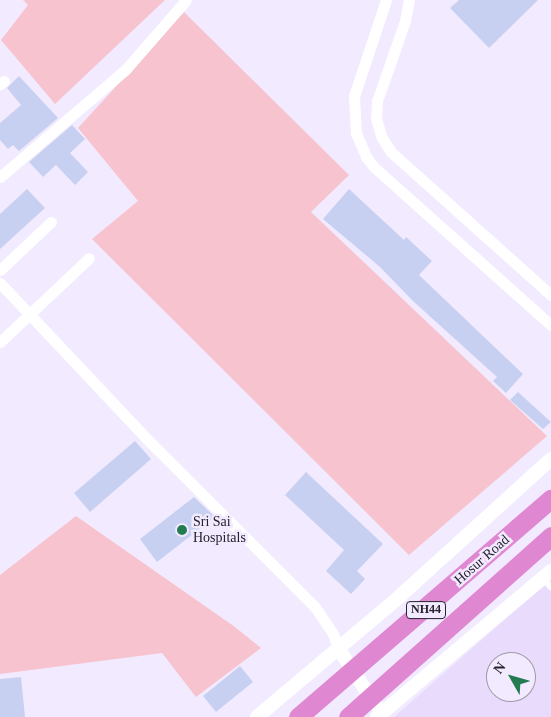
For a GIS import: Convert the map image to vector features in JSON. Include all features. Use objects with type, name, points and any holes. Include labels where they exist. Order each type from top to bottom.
[{"type":"highway","name":"Hosur Road","points":[[298,717],[353,672],[551,500]]},
{"type":"highway","name":"Hosur Road","points":[[348,717],[551,536]]},
{"type":"street","points":[[0,177],[126,69],[186,0]]},
{"type":"street","points":[[386,0],[354,96],[356,133],[366,157],[374,167],[551,325]]},
{"type":"street","points":[[409,0],[405,21],[376,101],[381,136],[391,152],[551,295]]},
{"type":"street","points":[[0,270],[51,222]]},
{"type":"street","points":[[0,342],[89,258]]},
{"type":"street","points":[[0,283],[147,439],[315,607],[333,634],[338,648],[371,697],[380,716],[548,579]]},
{"type":"street","points":[[257,717],[400,596],[551,458]]},
{"type":"shaded area","points":[[23,0],[165,0],[55,104],[1,40],[28,5]]},
{"type":"shaded area","points":[[184,12],[349,175],[311,212],[547,436],[409,555],[92,239],[138,201],[78,128]]},
{"type":"shaded area","points":[[76,516],[235,627],[261,648],[196,697],[162,653],[0,674],[0,575]]},
{"type":"shaded area","points":[[551,579],[551,717],[394,717]]},
{"type":"building","points":[[459,0],[538,0],[489,48],[450,8]]},
{"type":"building","points":[[19,76],[58,118],[19,151],[13,145],[8,149],[0,140],[0,123],[21,105],[7,88]]},
{"type":"building","points":[[72,125],[85,139],[70,153],[88,172],[75,185],[56,165],[43,177],[29,162]]},
{"type":"building","points":[[27,189],[45,208],[0,249],[0,214]]},
{"type":"building","points":[[349,189],[404,240],[406,237],[432,261],[419,275],[523,374],[506,393],[493,381],[497,377],[413,301],[380,267],[323,219]]},
{"type":"building","points":[[518,392],[551,422],[543,429],[510,400]]},
{"type":"building","points":[[135,441],[151,459],[90,512],[74,493]]},
{"type":"building","points":[[306,472],[383,544],[357,571],[365,579],[351,594],[326,571],[344,550],[285,495]]},
{"type":"building","points":[[194,497],[215,517],[157,562],[140,539]]},
{"type":"building","points":[[240,666],[253,682],[216,712],[203,696]]},
{"type":"building","points":[[21,677],[25,717],[0,717],[0,679]]},
{"type":"place","name":"Sri Sai Hospitals","points":[[182,530]]}]
